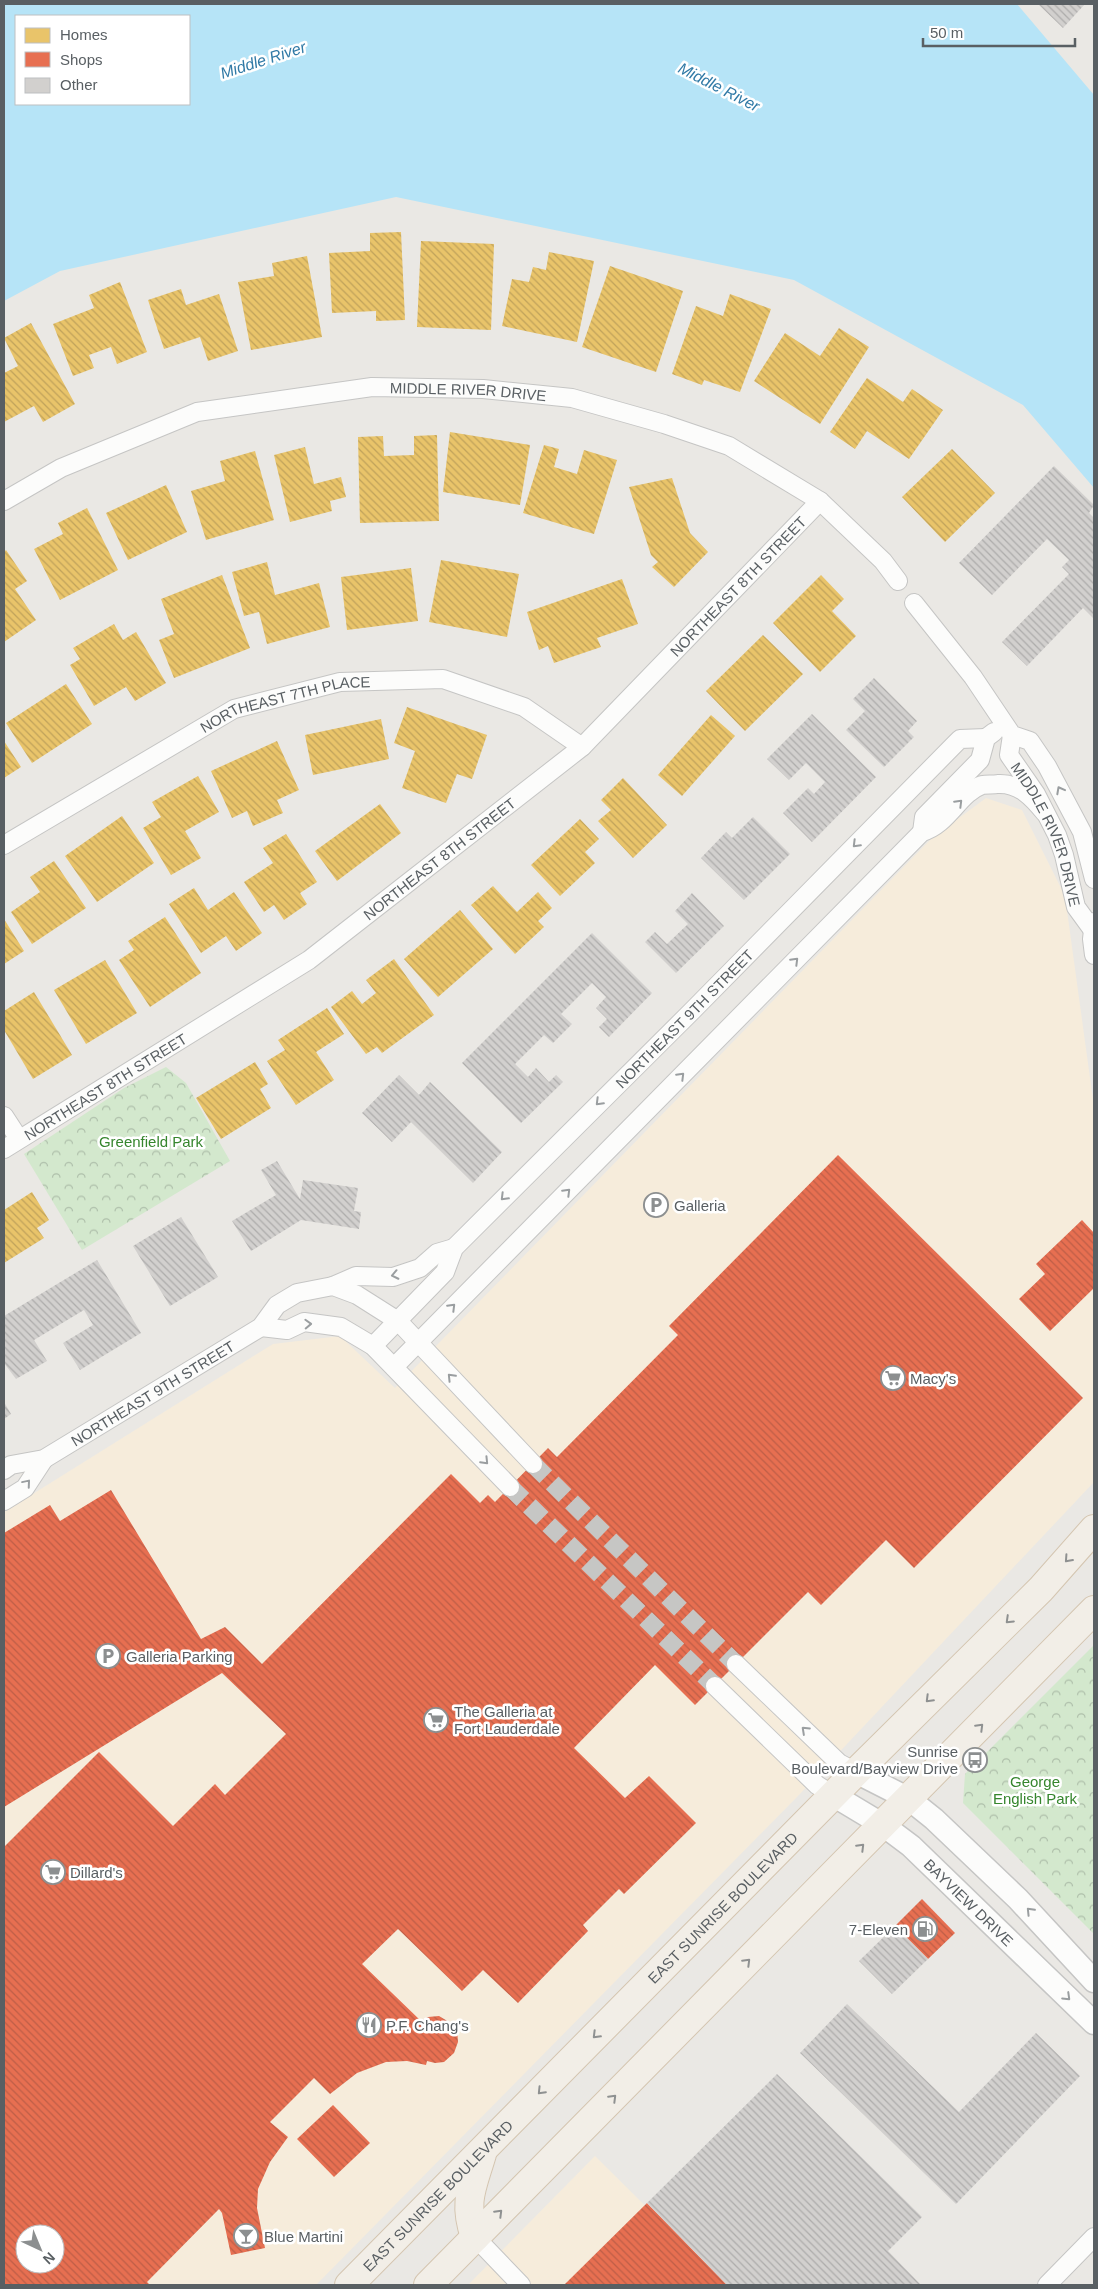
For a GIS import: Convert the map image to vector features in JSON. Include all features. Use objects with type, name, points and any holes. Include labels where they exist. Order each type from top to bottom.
[{"type":"main road","name":"EAST SUNRISE BOULEVARD","points":[[349,2285],[833,1795],[1041,1589],[1094,1529]]},
{"type":"main road","points":[[428,2285],[1094,1610]]},
{"type":"main road","points":[[475,2238],[469,2219],[468,2200],[483,2150]]},
{"type":"street","name":"MIDDLE RIVER DRIVE","points":[[4,501],[61,468],[197,412],[372,387],[483,389],[572,398],[729,446],[820,501],[883,561],[898,580]]},
{"type":"street","name":"NORTHEAST 8TH STREET","points":[[11,1144],[309,960],[582,747],[820,501]]},
{"type":"street","name":"MIDDLE RIVER DRIVE","points":[[914,603],[973,677],[1008,730],[1030,742],[1047,766],[1082,832],[1094,878]]},
{"type":"street","name":"NORTHEAST 7TH PLACE","points":[[4,845],[234,708],[340,682],[443,679],[524,707],[582,747]]},
{"type":"street","name":"MIDDLE RIVER DRIVE","points":[[1008,730],[1009,755],[1036,794],[1064,855],[1076,907],[1093,926],[1094,955]]},
{"type":"street","points":[[922,832],[924,817],[980,760],[986,738],[1008,730]]},
{"type":"street","name":"NORTHEAST 9TH STREET","points":[[374,1346],[445,1272],[454,1248],[693,1010],[954,744],[960,739],[986,738]]},
{"type":"street","points":[[394,1367],[922,832],[934,829],[965,798],[982,786],[1009,784],[1029,794],[1045,813]]},
{"type":"street","points":[[4,1116],[11,1144]]},
{"type":"street","name":"NORTHEAST 9TH STREET","points":[[4,1470],[10,1465],[44,1459],[261,1327],[276,1304],[297,1294],[333,1286],[356,1276],[393,1277],[420,1268],[437,1253],[454,1248]]},
{"type":"street","points":[[333,1286],[357,1295],[398,1321],[533,1464]]},
{"type":"street","points":[[261,1327],[287,1330],[304,1322],[341,1327],[374,1346],[510,1487]]},
{"type":"street","name":"NORTHEAST 9TH STREET","points":[[4,1501],[25,1488],[44,1459]]},
{"type":"street","points":[[736,1664],[840,1763],[909,1799],[934,1818],[1018,1899],[1094,1981]]},
{"type":"street","points":[[715,1686],[817,1785],[833,1795]]},
{"type":"street","name":"BAYVIEW DRIVE","points":[[833,1795],[883,1825],[910,1846],[1094,2023]]},
{"type":"street","points":[[1047,2285],[1094,2237]]},
{"type":"street","points":[[475,2238],[522,2285]]},
{"type":"shaded area","points":[[986,798],[1022,810],[1065,896],[1094,1107],[1094,1482],[798,1796],[316,2285],[4,2285],[4,1512],[273,1344],[340,1336],[395,1388],[932,838]]},
{"type":"shaded area","points":[[595,2156],[725,2285],[468,2285]]},
{"type":"green space","name":"Greenfield Park","points":[[166,1067],[186,1083],[230,1161],[82,1250],[24,1154],[124,1088]]},
{"type":"green space","name":"George English Park","points":[[1094,1645],[1094,1934],[963,1803],[965,1774]]},
{"type":"water","name":"Middle River","points":[[4,4],[1017,4],[1094,95],[1094,488],[1023,405],[794,280],[396,197],[60,271],[4,301]]},
{"type":"building: Homes","points":[[401,232],[405,320],[376,321],[376,311],[332,313],[329,253],[370,251],[370,233]]},
{"type":"building: Homes","points":[[421,241],[494,244],[491,330],[417,327]]},
{"type":"building: Homes","points":[[549,252],[594,261],[577,342],[502,326],[512,279],[529,282],[533,267],[546,270]]},
{"type":"building: Homes","points":[[307,256],[322,337],[251,350],[238,282],[274,276],[272,263]]},
{"type":"building: Homes","points":[[610,266],[683,291],[656,372],[582,347]]},
{"type":"building: Homes","points":[[120,282],[147,352],[117,364],[111,347],[89,355],[94,368],[73,376],[53,324],[94,308],[89,295]]},
{"type":"building: Homes","points":[[181,289],[186,305],[219,294],[238,351],[208,361],[200,337],[164,349],[148,300]]},
{"type":"building: Homes","points":[[730,294],[771,309],[740,392],[704,380],[702,385],[672,374],[696,306],[723,316]]},
{"type":"building: Homes","points":[[31,323],[75,404],[43,422],[34,406],[4,422],[4,373],[18,366],[4,338]]},
{"type":"building: Homes","points":[[839,328],[869,347],[820,424],[754,381],[785,333],[820,356]]},
{"type":"building: Homes","points":[[867,378],[903,402],[912,389],[943,410],[909,459],[867,431],[855,449],[830,432]]},
{"type":"building: Homes","points":[[450,432],[530,445],[520,505],[443,492]]},
{"type":"building: Homes","points":[[437,435],[439,521],[360,523],[358,437],[383,436],[384,456],[414,455],[414,436]]},
{"type":"building: Homes","points":[[544,445],[559,449],[554,467],[577,474],[584,450],[617,460],[594,534],[523,513]]},
{"type":"building: Homes","points":[[305,447],[314,484],[341,477],[346,497],[330,501],[332,511],[290,522],[274,455]]},
{"type":"building: Homes","points":[[952,449],[995,493],[945,542],[902,497]]},
{"type":"building: Homes","points":[[255,451],[274,520],[206,540],[191,491],[225,481],[220,461]]},
{"type":"building: Homes","points":[[672,478],[690,533],[708,552],[674,587],[652,567],[658,562],[651,555],[629,487]]},
{"type":"building: Homes","points":[[166,485],[187,532],[128,560],[106,513]]},
{"type":"building: Homes","points":[[87,508],[118,570],[60,600],[34,549],[63,534],[58,523]]},
{"type":"building: Homes","points":[[6,550],[27,581],[15,589],[36,620],[4,642],[4,552]]},
{"type":"building: Homes","points":[[441,560],[519,574],[507,637],[429,622]]},
{"type":"building: Homes","points":[[267,562],[275,595],[319,583],[330,627],[267,644],[259,612],[244,616],[232,572]]},
{"type":"building: Homes","points":[[411,568],[418,621],[347,630],[341,577]]},
{"type":"building: Homes","points":[[222,575],[250,648],[174,678],[159,640],[174,634],[161,599]]},
{"type":"building: Homes","points":[[821,575],[844,599],[832,611],[856,636],[820,672],[773,623]]},
{"type":"building: Homes","points":[[622,579],[638,624],[597,638],[601,647],[554,663],[548,646],[539,650],[527,612]]},
{"type":"building: Homes","points":[[114,624],[123,640],[136,632],[166,683],[135,701],[126,687],[94,706],[70,665],[80,659],[73,648]]},
{"type":"building: Homes","points":[[763,635],[803,674],[745,731],[706,691]]},
{"type":"building: Homes","points":[[66,684],[92,724],[32,763],[6,723]]},
{"type":"building: Homes","points":[[407,707],[487,735],[472,779],[457,774],[446,803],[402,788],[415,751],[394,743]]},
{"type":"building: Homes","points":[[711,715],[735,736],[682,796],[658,775]]},
{"type":"building: Homes","points":[[381,719],[389,759],[313,775],[305,735]]},
{"type":"building: Homes","points":[[4,741],[21,767],[4,778]]},
{"type":"building: Homes","points":[[277,741],[299,790],[277,800],[283,813],[253,826],[247,811],[232,818],[211,771]]},
{"type":"building: Homes","points":[[198,776],[219,812],[185,831],[201,858],[171,875],[143,828],[161,817],[152,802]]},
{"type":"building: Homes","points":[[623,778],[667,825],[633,858],[598,821],[611,810],[601,800]]},
{"type":"building: Homes","points":[[380,804],[401,833],[337,881],[315,851]]},
{"type":"building: Homes","points":[[122,816],[154,863],[97,902],[65,856]]},
{"type":"building: Homes","points":[[580,819],[599,839],[585,852],[595,863],[560,896],[531,865]]},
{"type":"building: Homes","points":[[286,834],[317,882],[300,893],[307,904],[284,920],[274,905],[264,912],[244,882],[273,863],[263,848]]},
{"type":"building: Homes","points":[[54,861],[86,908],[32,944],[11,912],[40,892],[30,877]]},
{"type":"building: Homes","points":[[493,886],[517,912],[538,892],[552,908],[538,921],[544,927],[515,954],[471,905]]},
{"type":"building: Homes","points":[[194,888],[208,910],[234,892],[262,933],[236,951],[226,936],[201,953],[169,904]]},
{"type":"building: Homes","points":[[460,910],[493,949],[438,997],[404,959]]},
{"type":"building: Homes","points":[[165,917],[201,973],[150,1007],[119,960],[134,950],[128,941]]},
{"type":"building: Homes","points":[[4,919],[24,951],[4,964]]},
{"type":"building: Homes","points":[[394,959],[434,1015],[382,1053],[377,1047],[366,1054],[331,1007],[352,991],[362,1004],[376,993],[366,980]]},
{"type":"building: Homes","points":[[105,960],[137,1013],[86,1044],[54,990]]},
{"type":"building: Homes","points":[[34,992],[72,1055],[33,1079],[4,1030],[4,1011]]},
{"type":"building: Homes","points":[[327,1008],[344,1034],[316,1052],[334,1080],[296,1105],[267,1061],[285,1050],[278,1040]]},
{"type":"building: Homes","points":[[255,1062],[268,1084],[260,1089],[271,1108],[221,1139],[196,1098]]},
{"type":"building: Homes","points":[[32,1192],[49,1220],[37,1228],[44,1238],[4,1263],[4,1210]]},
{"type":"building: Shops","name":"The Galleria at Fort Lauderdale","points":[[838,1155],[1083,1398],[914,1568],[886,1540],[821,1605],[808,1592],[695,1705],[655,1665],[574,1748],[625,1798],[649,1776],[696,1823],[624,1894],[619,1889],[583,1925],[588,1931],[518,2003],[483,1970],[462,1991],[398,1929],[362,1964],[421,2021],[428,2017],[439,2016],[449,2022],[457,2029],[458,2042],[454,2053],[444,2062],[435,2063],[427,2061],[426,2065],[407,2061],[386,2062],[357,2073],[330,2094],[314,2078],[270,2122],[288,2137],[270,2162],[258,2189],[257,2208],[265,2248],[231,2255],[222,2213],[219,2209],[147,2282],[150,2285],[4,2285],[4,1847],[99,1752],[173,1826],[215,1784],[225,1795],[286,1734],[222,1673],[4,1807],[4,1533],[50,1505],[60,1521],[111,1490],[201,1639],[225,1627],[262,1664],[451,1474],[480,1503],[488,1495],[495,1502],[548,1448],[557,1457],[678,1335],[669,1326]]},
{"type":"building: Shops","points":[[1082,1220],[1094,1233],[1094,1288],[1050,1331],[1019,1299],[1045,1274],[1036,1264]]},
{"type":"building: Shops","name":"7-Eleven","points":[[922,1899],[955,1933],[928,1959],[895,1926]]},
{"type":"building: Shops","points":[[333,2105],[370,2143],[334,2177],[297,2139]]},
{"type":"building: Shops","points":[[647,2203],[727,2285],[564,2285]]},
{"type":"building: Other","points":[[1038,4],[1085,4],[1063,28]]},
{"type":"building: Other","points":[[1054,466],[1094,505],[1089,513],[1094,518],[1094,619],[1083,608],[1027,666],[1002,642],[1069,574],[1062,567],[1069,560],[1047,539],[992,595],[959,563]]},
{"type":"building: Other","points":[[874,678],[917,721],[908,731],[914,737],[884,767],[846,730],[865,711],[853,699]]},
{"type":"building: Other","points":[[812,714],[876,777],[812,842],[783,813],[808,788],[814,794],[825,782],[806,763],[789,780],[767,759]]},
{"type":"building: Other","points":[[753,817],[790,854],[744,900],[701,858],[726,832],[732,838]]},
{"type":"building: Other","points":[[692,893],[724,926],[676,973],[645,942],[655,932],[667,944],[688,924],[675,911]]},
{"type":"building: Other","points":[[592,933],[652,993],[609,1037],[599,1027],[607,1019],[596,1008],[606,997],[592,983],[561,1014],[572,1024],[553,1043],[544,1035],[515,1064],[528,1077],[536,1068],[549,1082],[556,1075],[563,1082],[521,1123],[462,1063]]},
{"type":"building: Other","points":[[399,1075],[419,1095],[430,1082],[502,1152],[473,1183],[411,1122],[392,1142],[362,1113]]},
{"type":"building: Other","points":[[277,1161],[300,1199],[303,1180],[358,1188],[354,1211],[361,1212],[359,1229],[301,1220],[251,1251],[232,1221],[276,1195],[261,1170]]},
{"type":"building: Other","points":[[181,1217],[218,1277],[170,1306],[133,1246]]},
{"type":"building: Other","points":[[97,1260],[141,1333],[80,1370],[63,1343],[93,1325],[84,1310],[34,1340],[47,1361],[16,1379],[4,1363],[4,1316]]},
{"type":"building: Other","points":[[4,1402],[11,1414],[4,1419]]},
{"type":"building: Other","points":[[895,1926],[928,1959],[892,1994],[859,1961]]},
{"type":"building: Other","points":[[847,2004],[959,2112],[1036,2033],[1080,2076],[956,2204],[800,2053]]},
{"type":"building: Other","points":[[777,2074],[922,2217],[888,2251],[921,2285],[727,2285],[647,2203]]},
{"type":"tunnel","points":[[533,1464],[736,1664]]},
{"type":"tunnel","points":[[510,1487],[715,1686]]},
{"type":"place","name":"Galleria","points":[[656,1205]]},
{"type":"place","name":"Macy's","points":[[893,1378]]},
{"type":"place","name":"Galleria Parking","points":[[108,1656]]},
{"type":"place","name":"The Galleria at Fort Lauderdale","points":[[436,1720]]},
{"type":"place","name":"Sunrise Boulevard/Bayview Drive","points":[[975,1760]]},
{"type":"place","name":"Dillard's","points":[[53,1872]]},
{"type":"place","name":"7-Eleven","points":[[925,1929]]},
{"type":"place","name":"P.F. Chang's","points":[[369,2025]]},
{"type":"place","name":"Blue Martini","points":[[246,2236]]}]
